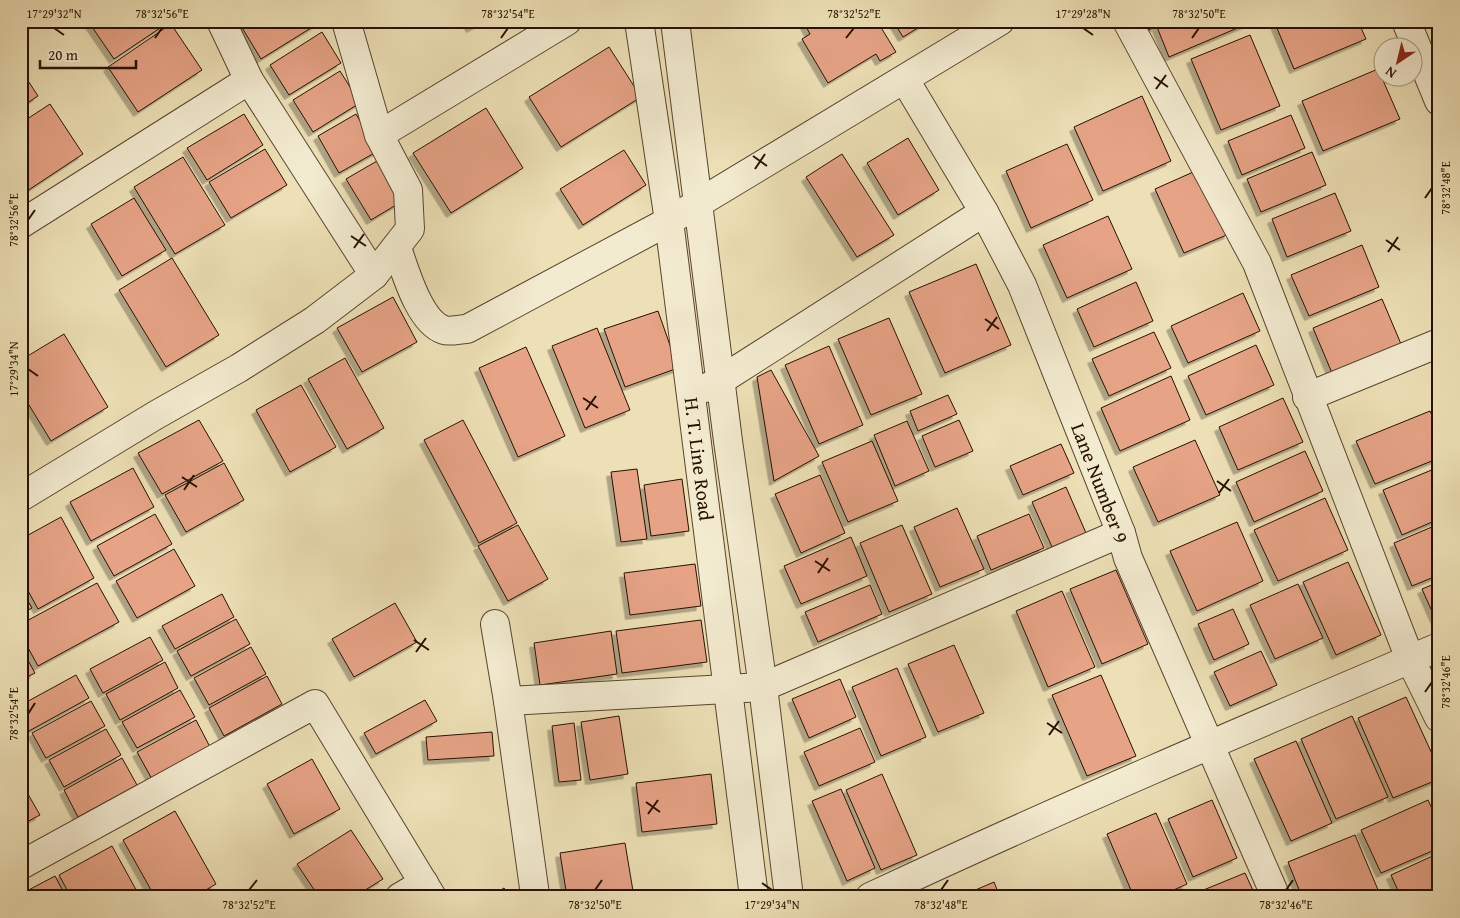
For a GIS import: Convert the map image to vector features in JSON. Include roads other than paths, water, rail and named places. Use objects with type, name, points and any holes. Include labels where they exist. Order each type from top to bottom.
[{"type":"street","points":[[220,21],[249,80],[374,275]]},
{"type":"street","points":[[21,497],[156,415],[239,368],[315,320],[374,275],[410,229],[408,190],[379,135],[346,21]]},
{"type":"street","points":[[379,135],[566,21]]},
{"type":"street","name":"H. T. Line Road","points":[[639,21],[669,221],[754,897]]},
{"type":"street","name":"H. T. Line Road","points":[[675,21],[728,442],[763,687],[789,897]]},
{"type":"street","points":[[397,248],[417,301],[428,319],[444,330],[467,329],[669,221],[1000,21]]},
{"type":"street","points":[[1127,21],[1256,263],[1410,659],[1439,718]]},
{"type":"street","points":[[1406,21],[1439,101]]},
{"type":"street","points":[[21,224],[249,80]]},
{"type":"street","name":"Lane Number 9","points":[[905,80],[984,212],[1022,285],[1121,534],[1128,558],[1276,897]]},
{"type":"street","points":[[691,396],[721,380],[984,212]]},
{"type":"street","points":[[1307,397],[1439,343]]},
{"type":"street","points":[[508,701],[763,687],[1121,534]]},
{"type":"street","points":[[494,624],[508,701],[535,894]]},
{"type":"street","points":[[870,897],[984,843],[1210,744],[1439,647]]},
{"type":"street","points":[[21,865],[315,704],[428,890],[400,897]]}]
